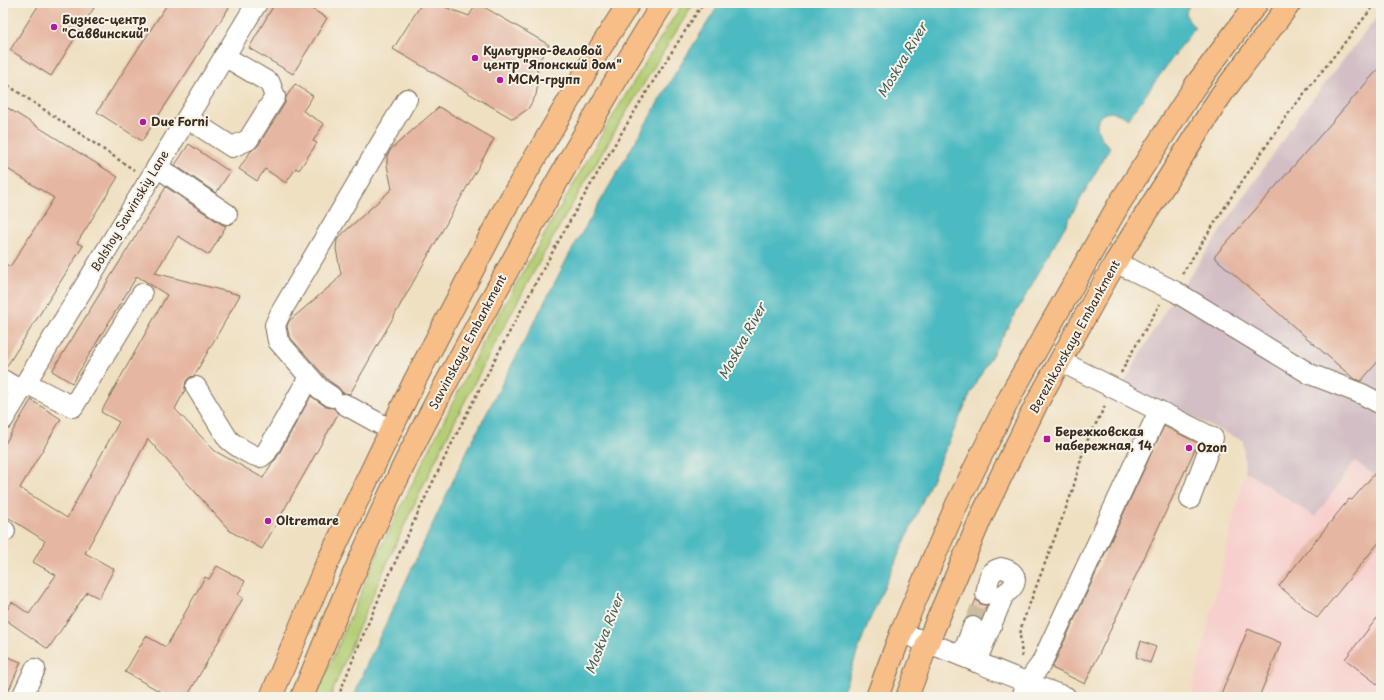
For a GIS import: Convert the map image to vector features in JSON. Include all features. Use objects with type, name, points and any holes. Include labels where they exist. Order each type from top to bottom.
[{"type":"main road","points":[[270,697],[324,570],[416,380],[503,212],[595,56],[629,3]]},
{"type":"main road","name":"Savvinskaya Embankment","points":[[302,697],[351,578],[400,472],[442,390],[530,227],[624,66],[663,3]]},
{"type":"main road","points":[[877,697],[901,633],[957,504],[1014,389],[1119,204],[1195,86],[1257,3]]},
{"type":"main road","name":"Berezhkovskaya Embankment","points":[[907,697],[928,642],[983,513],[1060,361],[1115,263],[1221,95],[1290,3]]},
{"type":"street","name":"Bolshoy Savvinskiy Lane","points":[[13,401],[256,3]]},
{"type":"street","points":[[187,118],[232,147],[248,140],[275,97],[270,82],[224,56]]},
{"type":"street","points":[[391,430],[338,401],[320,389],[278,341],[276,325],[281,312],[408,99]]},
{"type":"street","points":[[157,167],[226,214]]},
{"type":"street","points":[[1115,263],[1176,292],[1310,374],[1362,394],[1381,404]]},
{"type":"street","points":[[3,380],[13,401],[73,407],[142,294]]},
{"type":"street","points":[[1060,361],[1213,438],[1190,499]]},
{"type":"street","points":[[196,387],[228,439],[255,456],[261,457],[266,453],[309,377]]},
{"type":"street","points":[[1025,690],[1041,664],[1159,411]]},
{"type":"street","points":[[969,659],[1004,594],[1014,587],[1015,582],[1013,574],[1010,570],[1001,568],[993,571],[988,579],[986,594]]},
{"type":"street","points":[[969,659],[973,627]]},
{"type":"street","points":[[901,633],[928,642],[969,659],[1025,690],[1066,697]]},
{"type":"street","points":[[22,697],[35,669]]},
{"type":"path","points":[[338,697],[405,541],[451,444],[490,368],[554,248],[608,154],[703,3]]},
{"type":"path","points":[[1025,690],[1020,646],[1022,624],[1072,492],[1085,444],[1132,352],[1163,299],[1171,290],[1230,199],[1288,114],[1376,3]]},
{"type":"path","points":[[3,82],[135,171]]},
{"type":"shaded area","points":[[1381,12],[1381,481],[1355,461],[1315,517],[1245,471],[1243,441],[1123,385],[1178,290],[1181,289],[1300,115]]},
{"type":"shaded area","points":[[1356,460],[1381,481],[1381,697],[1191,697],[1245,471],[1315,516]]},
{"type":"green space","points":[[683,3],[694,3],[592,170],[496,342],[451,429],[408,517],[368,606],[330,697],[316,697],[378,553],[483,342],[601,136]]},
{"type":"water","name":"Moskva River","points":[[720,3],[1192,3],[1187,9],[1186,13],[1188,19],[1195,27],[1128,119],[1110,112],[1099,118],[1097,124],[1098,131],[1102,139],[1110,147],[971,392],[867,626],[841,697],[354,697],[364,670],[467,451],[569,255],[676,72]]},
{"type":"building","name":"Бизнес-центр \"Саввинский\"","points":[[40,3],[97,3],[51,76],[10,50]]},
{"type":"building","points":[[168,3],[232,3],[142,141],[97,112]]},
{"type":"building","points":[[275,3],[313,3],[310,8],[327,18],[293,74],[249,48]]},
{"type":"building","name":"Культурно-деловой центр \"Японский дом\"","points":[[422,3],[434,3],[469,16],[477,3],[549,45],[536,66],[539,78],[536,95],[528,109],[513,119],[393,49]]},
{"type":"building","points":[[1381,66],[1381,358],[1361,381],[1354,379],[1214,257]]},
{"type":"building","points":[[295,84],[313,96],[303,111],[324,124],[313,141],[317,143],[299,170],[296,168],[286,183],[265,169],[257,181],[239,169],[251,151],[258,146]]},
{"type":"building","points":[[3,105],[118,177],[77,243],[83,246],[5,369],[3,369],[3,262],[10,267],[54,198],[3,166]]},
{"type":"building","points":[[439,107],[494,139],[350,394],[343,393],[338,387],[328,380],[289,336],[287,326],[289,321],[335,282],[341,274],[336,249],[337,240],[340,236],[392,189],[387,165],[387,156],[391,149]]},
{"type":"building","points":[[189,144],[230,172],[216,193],[175,165]]},
{"type":"building","points":[[166,187],[226,226],[209,255],[178,236],[155,273],[240,295],[194,376],[190,377],[186,381],[185,390],[175,409],[215,451],[263,478],[276,459],[311,396],[326,407],[334,408],[338,414],[262,549],[230,531],[148,439],[85,553],[114,569],[99,598],[87,592],[48,649],[3,618],[12,602],[29,614],[56,575],[33,562],[45,541],[3,514],[3,447],[31,400],[61,419],[20,488],[67,518],[119,422],[101,412],[167,295],[137,276],[72,383],[52,371]]},
{"type":"building","points":[[1164,426],[1198,443],[1085,684],[1052,668]]},
{"type":"building","points":[[1381,466],[1381,540],[1317,618],[1279,586],[1349,499],[1352,500]]},
{"type":"building","points":[[217,566],[245,581],[238,595],[243,598],[187,697],[170,697],[125,672],[146,636],[166,647],[205,577],[209,579]]},
{"type":"building","points":[[976,599],[979,603],[987,605],[981,619],[977,616],[969,617]]},
{"type":"building","points":[[1381,613],[1381,687],[1345,659]]},
{"type":"building","points":[[1248,629],[1281,643],[1259,697],[1220,697]]},
{"type":"building","points":[[1141,641],[1156,647],[1150,663],[1136,657]]},
{"type":"building","points":[[3,655],[21,662],[6,697],[3,697]]},
{"type":"tunnel","points":[[973,627],[986,594]]},
{"type":"place","name":"Бизнес-центр \"Саввинский\"","points":[[54,27]]},
{"type":"place","name":"Культурно-деловой центр \"Японский дом\"","points":[[475,58]]},
{"type":"place","name":"МСМ-групп","points":[[500,80]]},
{"type":"place","name":"Due Forni","points":[[143,122]]},
{"type":"place","name":"Бережковская набережная, 14","points":[[1047,439]]},
{"type":"place","name":"Ozon","points":[[1189,448]]},
{"type":"place","name":"Oltremare","points":[[268,521]]}]
